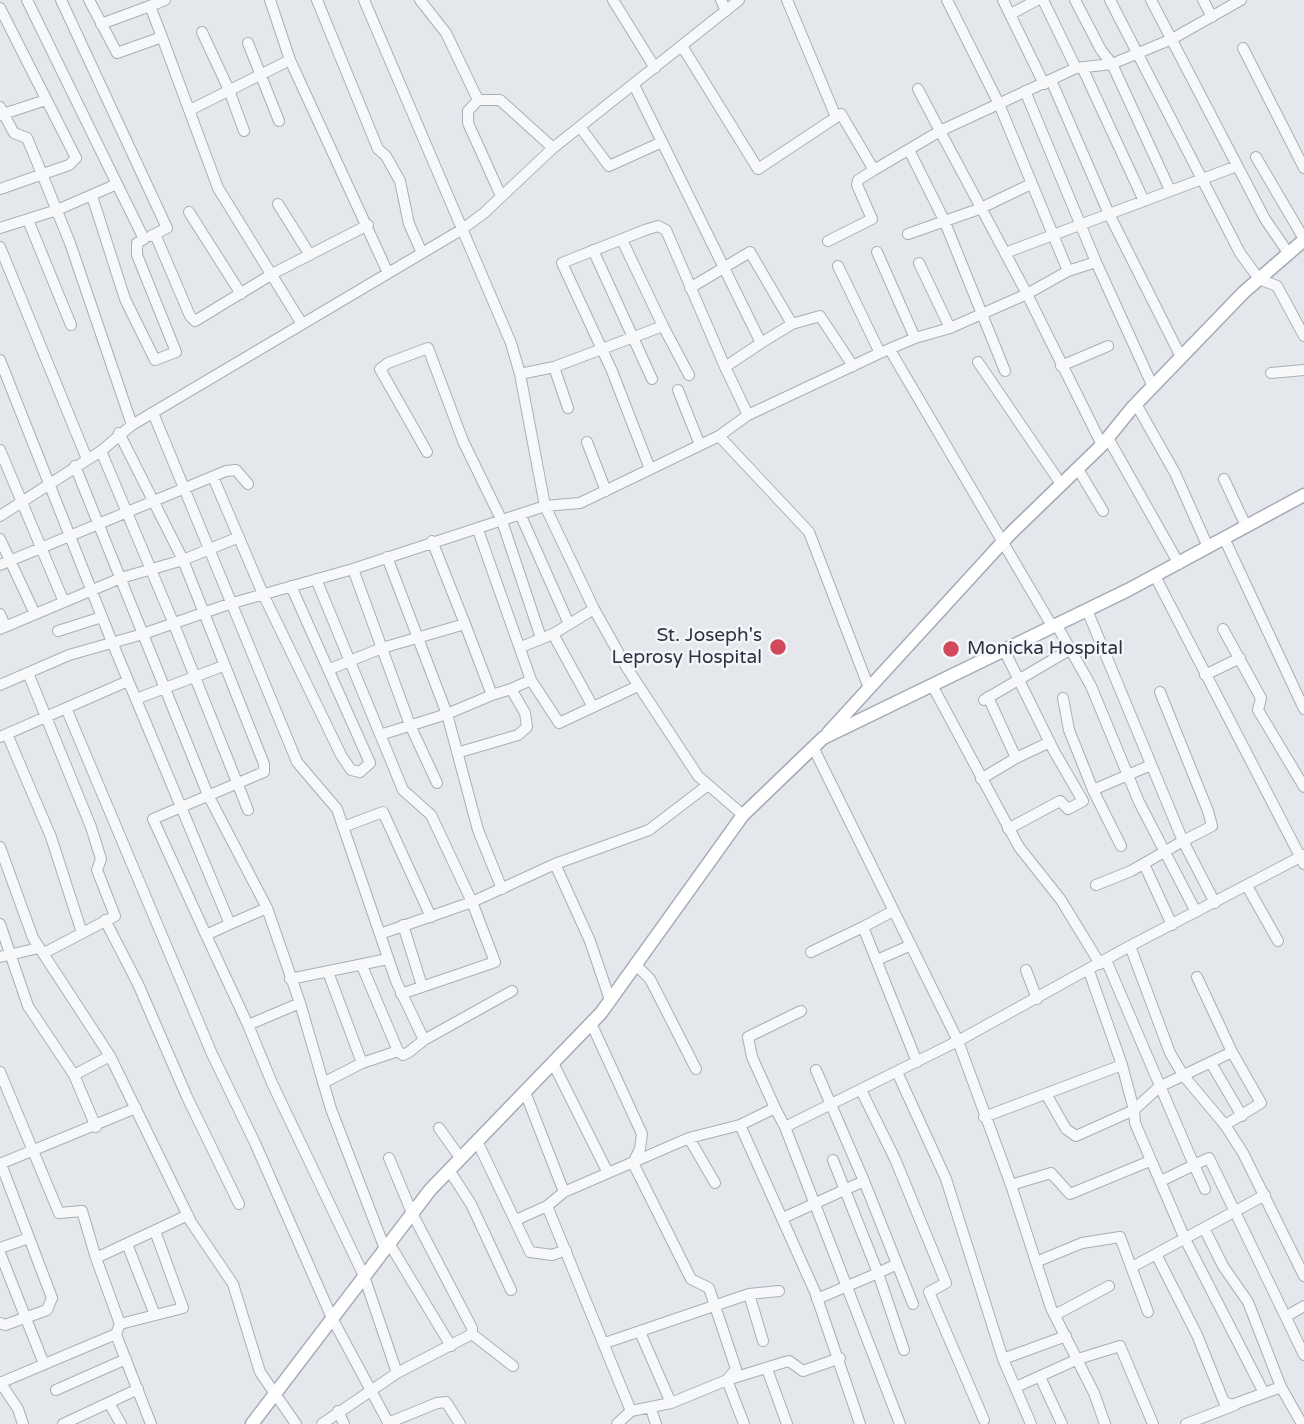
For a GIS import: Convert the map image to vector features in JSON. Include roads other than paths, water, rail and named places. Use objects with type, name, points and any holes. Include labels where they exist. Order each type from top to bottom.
[{"type":"main road","points":[[252,1424],[412,1213],[449,1170],[610,1000],[743,815],[823,738],[1004,541],[1105,442],[1136,404],[1181,357],[1259,279],[1304,240]]},
{"type":"main road","points":[[823,738],[1156,576],[1245,524],[1303,500]]},
{"type":"street","points":[[27,0],[144,239]]},
{"type":"street","points":[[61,0],[167,228],[136,243],[137,255],[176,352],[155,360],[125,299],[92,196]]},
{"type":"street","points":[[89,0],[117,53],[162,37]]},
{"type":"street","points":[[101,24],[165,0]]},
{"type":"street","points":[[270,0],[290,60],[368,225],[388,274]]},
{"type":"street","points":[[317,0],[378,149],[386,156],[400,181],[409,224],[422,253]]},
{"type":"street","points":[[364,0],[511,343],[520,374],[545,506],[594,609],[638,686],[698,776],[743,815]]},
{"type":"street","points":[[420,0],[446,33],[478,100]]},
{"type":"street","points":[[721,0],[726,11]]},
{"type":"street","points":[[0,516],[101,451],[119,433],[461,230],[553,148],[739,0]]},
{"type":"street","points":[[787,0],[836,117]]},
{"type":"street","points":[[947,0],[999,104],[1068,271]]},
{"type":"street","points":[[1003,0],[1047,82],[1181,357]]},
{"type":"street","points":[[1011,14],[1037,0]]},
{"type":"street","points":[[1043,0],[1144,201]]},
{"type":"street","points":[[1074,0],[1101,50],[1112,64],[1170,190]]},
{"type":"street","points":[[1110,0],[1240,253],[1259,279],[1277,286],[1304,336]]},
{"type":"street","points":[[1151,0],[1237,166],[1289,254]]},
{"type":"street","points":[[1203,0],[1212,17]]},
{"type":"street","points":[[828,241],[872,219],[857,185],[858,180],[940,131],[1079,67],[1112,64],[1172,39],[1241,0]]},
{"type":"street","points":[[616,1],[655,68]]},
{"type":"street","points":[[150,6],[218,188],[274,273],[302,324]]},
{"type":"street","points":[[0,8],[76,158],[69,165],[0,189]]},
{"type":"street","points":[[202,32],[229,90],[244,131]]},
{"type":"street","points":[[248,43],[279,121]]},
{"type":"street","points":[[682,47],[758,169],[841,114],[874,170]]},
{"type":"street","points":[[1243,48],[1304,168]]},
{"type":"street","points":[[190,110],[290,60]]},
{"type":"street","points":[[634,85],[761,343]]},
{"type":"street","points":[[918,89],[979,209],[1027,294],[1061,366],[1179,564]]},
{"type":"street","points":[[1025,91],[1080,225],[1153,387]]},
{"type":"street","points":[[46,100],[1,112],[14,133],[27,138],[57,209],[132,425]]},
{"type":"street","points":[[501,196],[468,123],[468,111],[478,100],[500,100],[553,148]]},
{"type":"street","points":[[579,127],[609,166],[662,142]]},
{"type":"street","points":[[909,150],[944,220],[1005,371]]},
{"type":"street","points":[[1256,157],[1304,240]]},
{"type":"street","points":[[1005,253],[1237,166]]},
{"type":"street","points":[[0,228],[92,196],[117,184]]},
{"type":"street","points":[[908,234],[979,209],[1031,184]]},
{"type":"street","points":[[278,205],[310,255]]},
{"type":"street","points":[[189,212],[242,294]]},
{"type":"street","points":[[28,220],[71,325]]},
{"type":"street","points":[[155,234],[190,316],[195,321],[274,273],[368,225]]},
{"type":"street","points":[[650,469],[601,347],[562,263],[658,226],[666,230],[724,367],[748,415]]},
{"type":"street","points":[[622,240],[689,375]]},
{"type":"street","points":[[0,247],[87,459]]},
{"type":"street","points":[[593,250],[652,379]]},
{"type":"street","points":[[690,288],[750,252],[792,324]]},
{"type":"street","points":[[877,252],[915,338]]},
{"type":"street","points":[[0,685],[111,642],[143,634],[202,612],[352,569],[545,506],[579,503],[719,436],[748,415],[885,351],[915,338],[950,328],[1027,294],[1068,271],[1097,262]]},
{"type":"street","points":[[919,263],[950,328]]},
{"type":"street","points":[[838,266],[885,351],[1054,625],[1072,649],[1091,686],[1127,775],[1196,912]]},
{"type":"street","points":[[724,367],[792,324],[820,316],[853,366]]},
{"type":"street","points":[[520,374],[554,367],[601,347],[663,326]]},
{"type":"street","points":[[1061,366],[1108,346]]},
{"type":"street","points":[[427,452],[380,369],[388,363],[428,348],[463,441],[502,521],[541,638]]},
{"type":"street","points":[[0,360],[111,642],[230,924]]},
{"type":"street","points":[[978,362],[1060,484]]},
{"type":"street","points":[[554,367],[568,408]]},
{"type":"street","points":[[1271,373],[1304,370]]},
{"type":"street","points":[[678,390],[700,445]]},
{"type":"street","points":[[1136,404],[1175,473],[1208,547]]},
{"type":"street","points":[[153,413],[211,548],[297,762],[338,809],[401,995],[424,1040]]},
{"type":"street","points":[[119,433],[183,560],[264,764],[264,772],[153,819],[272,1083],[364,1276],[397,1373]]},
{"type":"street","points":[[719,436],[809,532],[869,688]]},
{"type":"street","points":[[587,442],[606,491]]},
{"type":"street","points":[[0,450],[39,549],[64,602]]},
{"type":"street","points":[[101,451],[248,810]]},
{"type":"street","points":[[75,466],[208,795],[267,908],[300,1003],[323,1083],[387,1246],[450,1346]]},
{"type":"street","points":[[1078,469],[1103,511]]},
{"type":"street","points":[[0,565],[213,477],[236,470],[248,484]]},
{"type":"street","points":[[213,477],[262,594],[341,755],[351,770],[360,772],[370,763],[291,586]]},
{"type":"street","points":[[1224,479],[1245,524]]},
{"type":"street","points":[[521,516],[569,624]]},
{"type":"street","points":[[478,530],[531,680],[559,723],[638,686]]},
{"type":"street","points":[[0,614],[3,628],[92,590],[183,560],[239,537]]},
{"type":"street","points":[[0,538],[35,614]]},
{"type":"street","points":[[1224,538],[1304,709]]},
{"type":"street","points":[[432,541],[492,695]]},
{"type":"street","points":[[387,557],[447,714],[460,752],[478,830],[502,889]]},
{"type":"street","points":[[352,569],[410,725],[437,783]]},
{"type":"street","points":[[785,1127],[958,1041],[1130,946],[1303,859],[1205,676],[1156,576]]},
{"type":"street","points":[[316,579],[403,790],[431,815],[472,902],[495,961],[401,995]]},
{"type":"street","points":[[521,647],[553,634],[594,609]]},
{"type":"street","points":[[1087,610],[1183,841],[1215,903]]},
{"type":"street","points":[[58,631],[102,617]]},
{"type":"street","points":[[330,669],[383,648],[465,624]]},
{"type":"street","points":[[1223,629],[1261,698],[1258,710],[1304,787]]},
{"type":"street","points":[[553,634],[593,707]]},
{"type":"street","points":[[1016,758],[986,699],[1072,649]]},
{"type":"street","points":[[1004,650],[1083,801],[1068,809],[1060,801],[1008,829]]},
{"type":"street","points":[[1205,676],[1240,658]]},
{"type":"street","points":[[136,699],[223,666]]},
{"type":"street","points":[[4,956],[41,950],[115,916],[97,870],[99,852],[28,673]]},
{"type":"street","points":[[380,735],[447,714],[531,680]]},
{"type":"street","points":[[82,933],[51,837],[3,735],[128,681]]},
{"type":"street","points":[[932,685],[1008,829],[1103,962],[1205,1189]]},
{"type":"street","points":[[460,752],[518,735],[527,727],[525,713],[511,689]]},
{"type":"street","points":[[1096,886],[1144,864],[1163,850],[1212,826],[1160,692]]},
{"type":"street","points":[[1063,698],[1069,730],[1093,790],[1121,846]]},
{"type":"street","points":[[66,708],[212,1054],[256,1143],[332,1318],[388,1424],[437,1403],[446,1402],[460,1424]]},
{"type":"street","points":[[981,779],[1050,741]]},
{"type":"street","points":[[813,747],[958,1041],[1055,1315],[1078,1359],[1105,1424]]},
{"type":"street","points":[[1093,790],[1151,765]]},
{"type":"street","points":[[380,934],[472,902],[555,864],[649,830],[708,785]]},
{"type":"street","points":[[343,827],[383,812],[431,917]]},
{"type":"street","points":[[0,847],[41,950],[110,1056],[188,1215],[233,1284],[260,1372],[296,1424]]},
{"type":"street","points":[[555,864],[590,942],[610,1000]]},
{"type":"street","points":[[1144,864],[1172,925]]},
{"type":"street","points":[[1247,886],[1278,941]]},
{"type":"street","points":[[206,935],[267,908]]},
{"type":"street","points":[[811,952],[893,911]]},
{"type":"street","points":[[105,920],[138,984],[187,1097],[239,1204]]},
{"type":"street","points":[[0,924],[4,956],[28,1006],[74,1075],[96,1127]]},
{"type":"street","points":[[403,925],[422,986]]},
{"type":"street","points":[[863,927],[917,1062]]},
{"type":"street","points":[[877,960],[911,945]]},
{"type":"street","points":[[1130,946],[1170,1053],[1183,1075],[1225,1125],[1244,1153],[1304,1276]]},
{"type":"street","points":[[290,979],[388,959]]},
{"type":"street","points":[[636,965],[650,979],[696,1069]]},
{"type":"street","points":[[362,966],[398,1051],[403,1055],[424,1040],[512,990]]},
{"type":"street","points":[[1026,970],[1037,999]]},
{"type":"street","points":[[1089,971],[1122,1065],[1135,1122],[1150,1161],[1185,1239],[1264,1393]]},
{"type":"street","points":[[328,972],[362,1063]]},
{"type":"street","points":[[1196,977],[1232,1052],[1261,1103],[1225,1125]]},
{"type":"street","points":[[248,1025],[300,1003]]},
{"type":"street","points":[[801,1011],[748,1037],[752,1057],[785,1127],[900,1424]]},
{"type":"street","points":[[591,1023],[642,1134],[640,1149],[633,1163]]},
{"type":"street","points":[[323,1083],[362,1063],[398,1051]]},
{"type":"street","points":[[1046,1094],[1066,1129],[1076,1136],[1134,1110],[1159,1087],[1232,1052]]},
{"type":"street","points":[[74,1075],[110,1056]]},
{"type":"street","points":[[553,1063],[608,1173]]},
{"type":"street","points":[[1211,1063],[1242,1116]]},
{"type":"street","points":[[984,1117],[1122,1065]]},
{"type":"street","points":[[816,1070],[913,1304]]},
{"type":"street","points":[[0,1072],[3,1086],[59,1213],[82,1212],[126,1359],[151,1424]]},
{"type":"street","points":[[897,1072],[946,1180],[1003,1359],[1031,1424]]},
{"type":"street","points":[[861,1090],[895,1159],[946,1283],[929,1292],[982,1423]]},
{"type":"street","points":[[525,1092],[564,1192]]},
{"type":"street","points":[[0,1323],[5,1325],[47,1310],[52,1298],[0,1164],[30,1150],[96,1127],[136,1108]]},
{"type":"street","points":[[516,1220],[547,1206],[564,1192],[689,1138],[740,1125],[775,1108]]},
{"type":"street","points":[[740,1125],[817,1299],[840,1358],[860,1424]]},
{"type":"street","points":[[439,1128],[461,1158]]},
{"type":"street","points":[[689,1138],[715,1183]]},
{"type":"street","points":[[477,1141],[530,1252],[552,1255],[566,1250]]},
{"type":"street","points":[[389,1158],[412,1213],[469,1322],[472,1334],[513,1366]]},
{"type":"street","points":[[1161,1181],[1209,1158],[1304,1354]]},
{"type":"street","points":[[833,1160],[878,1273],[904,1350]]},
{"type":"street","points":[[1011,1185],[1051,1173],[1070,1194],[1150,1161]]},
{"type":"street","points":[[633,1163],[691,1279],[709,1288],[736,1368],[727,1380]]},
{"type":"street","points":[[449,1170],[471,1204],[511,1290]]},
{"type":"street","points":[[783,1217],[864,1181]]},
{"type":"street","points":[[1132,1267],[1157,1256],[1265,1195]]},
{"type":"street","points":[[547,1206],[631,1412]]},
{"type":"street","points":[[96,1258],[188,1215]]},
{"type":"street","points":[[1205,1230],[1223,1266],[1248,1302],[1281,1387],[1302,1424]]},
{"type":"street","points":[[23,1424],[18,1409],[0,1382],[118,1329],[183,1308],[155,1231]]},
{"type":"street","points":[[1036,1262],[1082,1243],[1120,1237],[1148,1312]]},
{"type":"street","points":[[29,1238],[0,1251],[44,1364]]},
{"type":"street","points":[[127,1244],[155,1315]]},
{"type":"street","points":[[1157,1256],[1197,1335],[1224,1402],[1235,1404]]},
{"type":"street","points":[[817,1299],[897,1264]]},
{"type":"street","points":[[1055,1315],[1109,1286]]},
{"type":"street","points":[[605,1343],[750,1294],[779,1291]]},
{"type":"street","points":[[750,1294],[763,1341]]},
{"type":"street","points":[[1287,1316],[1304,1306]]},
{"type":"street","points":[[640,1332],[671,1403]]},
{"type":"street","points":[[322,1424],[397,1373],[472,1334]]},
{"type":"street","points":[[1003,1359],[1066,1336]]},
{"type":"street","points":[[1016,1388],[1078,1359],[1120,1346],[1153,1424]]},
{"type":"street","points":[[617,1424],[631,1412],[671,1403],[727,1380],[789,1361],[803,1371],[840,1358]]},
{"type":"street","points":[[56,1390],[126,1359]]},
{"type":"street","points":[[767,1369],[787,1424]]},
{"type":"street","points":[[1040,1377],[1062,1424]]},
{"type":"street","points":[[727,1380],[744,1424]]},
{"type":"street","points":[[1186,1424],[1281,1387]]},
{"type":"street","points":[[63,1424],[78,1421],[138,1390]]},
{"type":"street","points":[[109,1403],[121,1424]]},
{"type":"street","points":[[651,1409],[656,1424]]},
{"type":"street","points":[[338,1411],[344,1424]]},
{"type":"place","name":"St. Joseph's Leprosy Hospital","points":[[778,647]]},
{"type":"place","name":"Monicka Hospital","points":[[951,649]]}]
